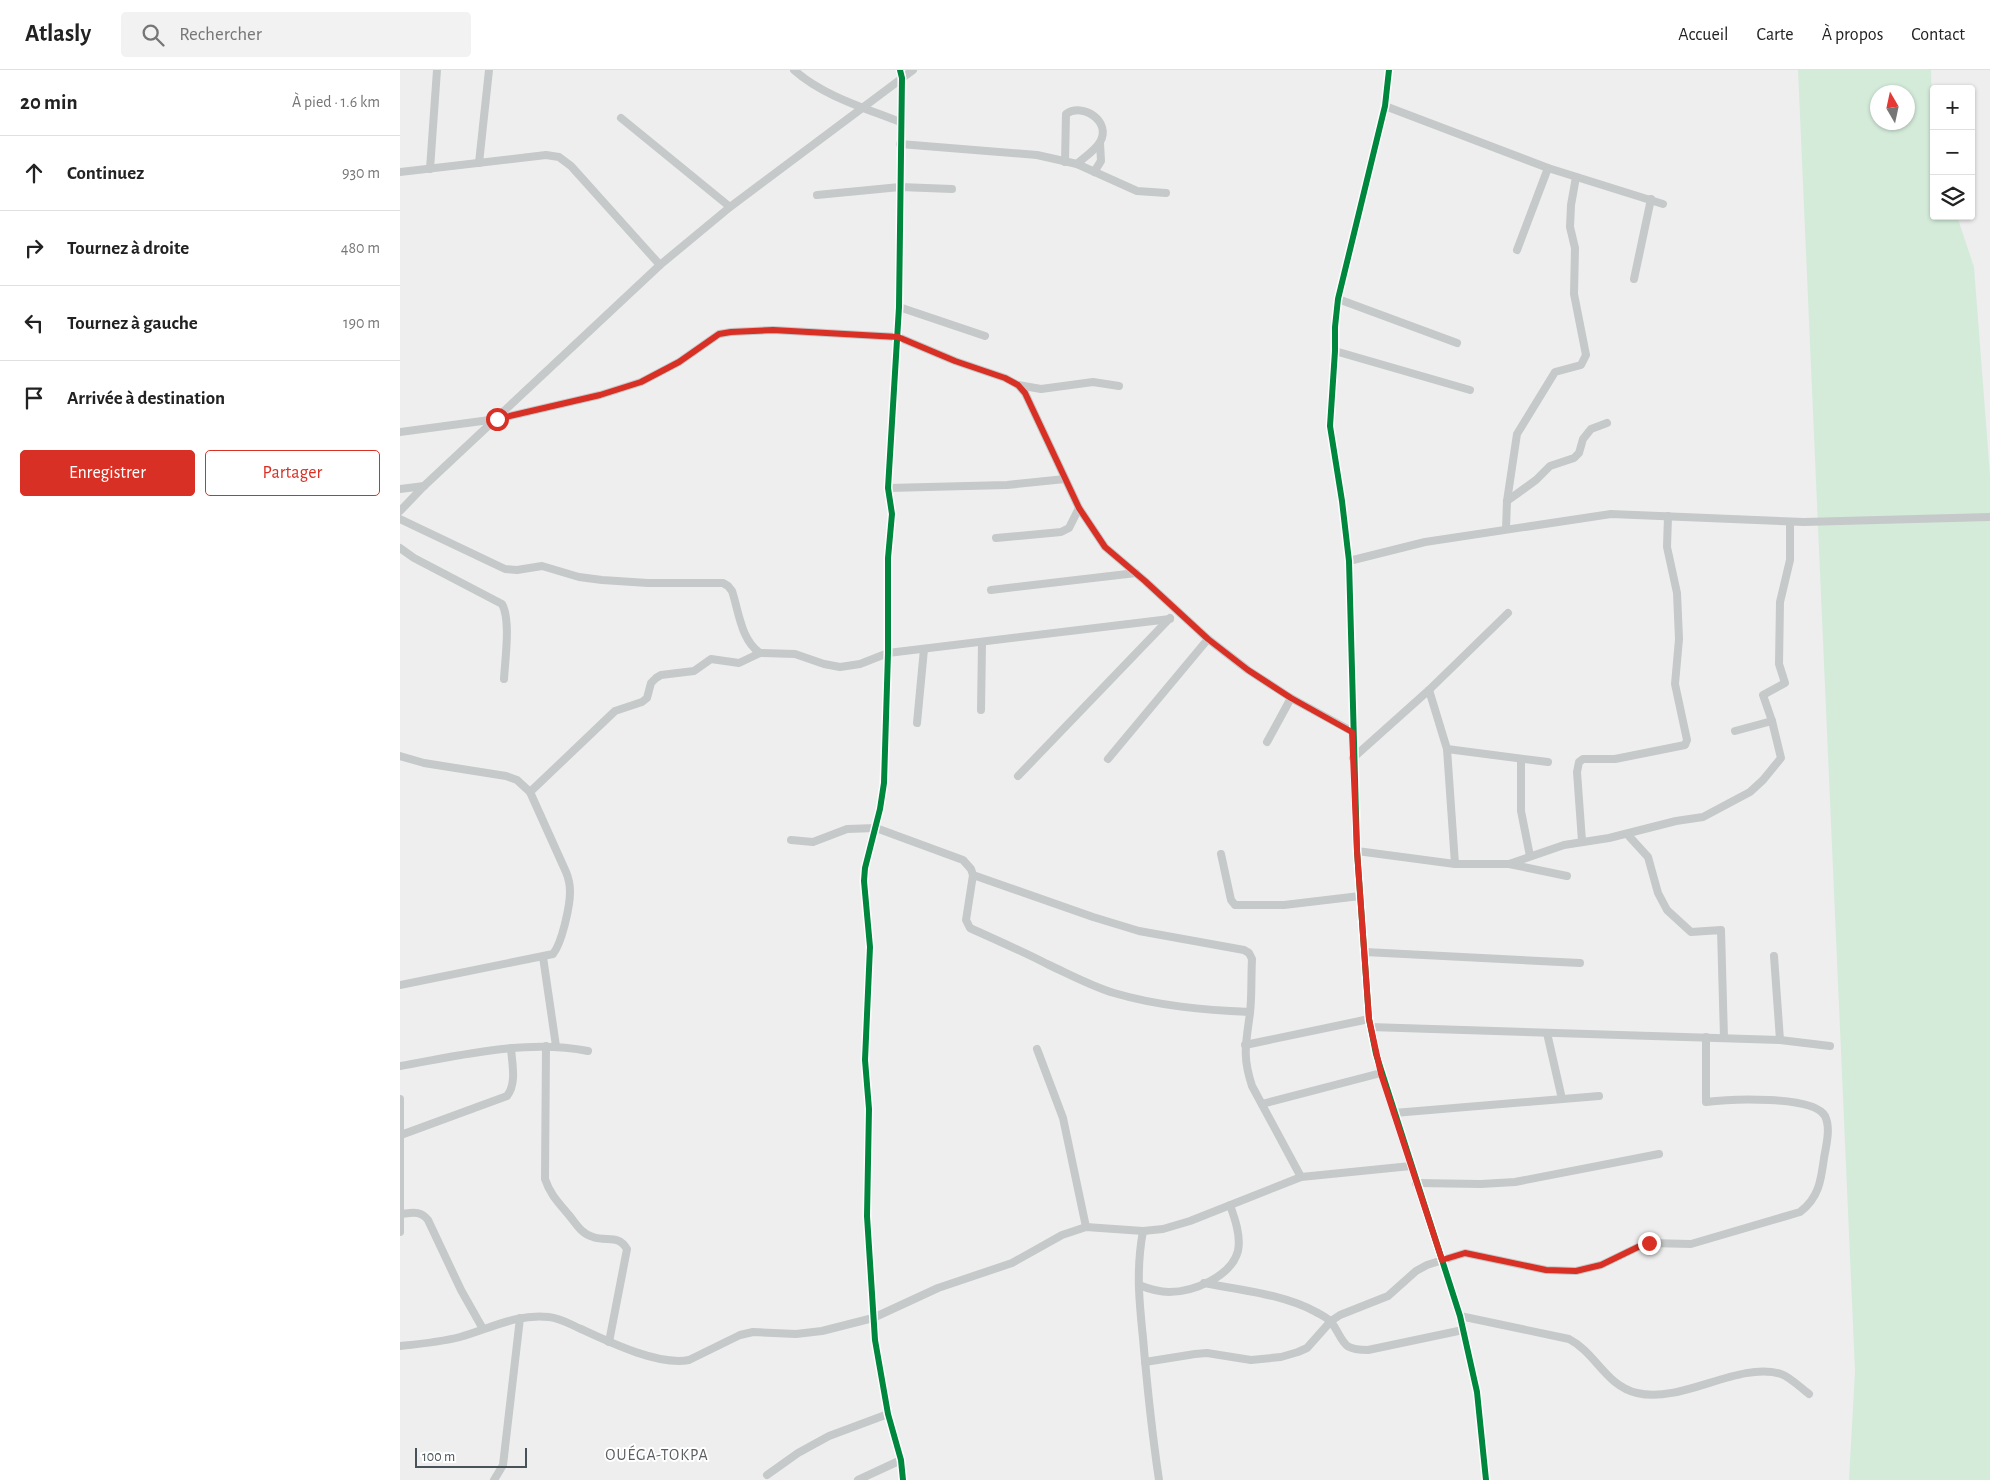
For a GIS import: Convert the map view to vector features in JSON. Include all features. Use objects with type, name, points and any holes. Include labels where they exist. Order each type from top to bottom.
[{"type":"street","points":[[430,169],[437,70]]},
{"type":"street","points":[[479,163],[489,70]]},
{"type":"street","points":[[794,70],[814,84],[900,122]]},
{"type":"street","points":[[400,512],[424,486],[660,266],[730,207],[863,107],[901,74],[913,70]]},
{"type":"street","points":[[1389,70],[1385,106],[1338,299],[1330,426],[1342,501],[1349,562],[1352,732],[1360,896],[1370,1023],[1381,1074],[1460,1316],[1477,1392],[1486,1480]]},
{"type":"street","points":[[901,74],[899,307],[888,488],[892,514],[888,558],[888,654],[884,783],[864,881],[870,947],[865,1060],[869,1109],[866,1216],[875,1340],[888,1414],[900,1460],[903,1480]]},
{"type":"street","points":[[1385,106],[1548,168],[1663,204]]},
{"type":"street","points":[[1065,162],[1065,118],[1070,112],[1083,111],[1100,121],[1102,132],[1100,143],[1101,161],[1094,172]]},
{"type":"street","points":[[620,118],[730,207]]},
{"type":"street","points":[[1077,164],[1100,143]]},
{"type":"street","points":[[900,144],[1037,155],[1077,164],[1137,191],[1166,193]]},
{"type":"street","points":[[400,172],[546,155],[559,157],[571,166],[660,266]]},
{"type":"street","points":[[1517,250],[1548,168]]},
{"type":"street","points":[[1506,529],[1507,501],[1517,434],[1555,372],[1581,365],[1586,355],[1574,294],[1575,248],[1570,216],[1576,177]]},
{"type":"street","points":[[817,195],[900,187],[952,189]]},
{"type":"street","points":[[1634,279],[1651,199]]},
{"type":"street","points":[[1338,299],[1457,343]]},
{"type":"street","points":[[899,307],[986,336]]},
{"type":"street","points":[[400,432],[497,419],[600,395],[641,382],[679,362],[719,334],[731,332],[773,330],[898,337],[955,361],[1005,378],[1018,385],[1040,389],[1093,382],[1118,386]]},
{"type":"street","points":[[1335,352],[1470,390]]},
{"type":"street","points":[[1018,385],[1025,393],[1079,508],[1105,547],[1208,639],[1248,670],[1291,698],[1352,732]]},
{"type":"street","points":[[1507,501],[1536,480],[1550,466],[1574,458],[1579,453],[1583,439],[1591,429],[1607,423]]},
{"type":"street","points":[[888,488],[1007,485],[1065,479]]},
{"type":"street","points":[[400,489],[424,486]]},
{"type":"street","points":[[996,538],[1061,532],[1068,528],[1079,508]]},
{"type":"street","points":[[1349,562],[1425,542],[1611,514],[1790,522],[1990,517]]},
{"type":"street","points":[[1582,841],[1577,772],[1578,762],[1583,759],[1615,759],[1685,745],[1686,740],[1675,684],[1679,639],[1677,602],[1667,547],[1668,516]]},
{"type":"street","points":[[400,519],[505,570],[542,566],[579,578],[648,583],[723,583],[732,591],[745,634],[750,643],[760,653]]},
{"type":"street","points":[[1509,864],[1582,841],[1609,838],[1676,821],[1703,817],[1750,792],[1763,780],[1781,758],[1772,721],[1763,695],[1784,683],[1779,664],[1780,602],[1790,560],[1790,522]]},
{"type":"street","points":[[400,548],[414,558],[502,604],[505,609],[506,632],[504,679]]},
{"type":"street","points":[[991,590],[1136,574]]},
{"type":"street","points":[[1018,776],[1170,619],[1176,610]]},
{"type":"street","points":[[1353,758],[1429,690],[1508,613]]},
{"type":"street","points":[[530,792],[610,714],[642,702],[646,698],[651,683],[656,678],[661,675],[694,671],[711,659],[739,663],[760,653],[795,654],[824,664],[840,667],[860,664],[888,654],[1170,619]]},
{"type":"street","points":[[1108,759],[1208,639]]},
{"type":"street","points":[[982,643],[982,710]]},
{"type":"street","points":[[917,723],[924,649]]},
{"type":"street","points":[[1429,690],[1448,749],[1455,864]]},
{"type":"street","points":[[1266,742],[1291,698]]},
{"type":"street","points":[[1735,731],[1772,721]]},
{"type":"street","points":[[1448,749],[1548,762]]},
{"type":"street","points":[[400,756],[506,776],[517,780],[530,792],[570,883],[569,904],[553,954],[414,981],[400,986]]},
{"type":"street","points":[[1522,759],[1521,811],[1530,856]]},
{"type":"street","points":[[791,840],[813,842],[847,830],[876,828],[963,860],[971,869],[973,875],[966,920],[970,928],[1077,978],[1112,992],[1167,1005],[1207,1010],[1250,1012]]},
{"type":"street","points":[[1627,834],[1648,857],[1658,893],[1667,910],[1691,932],[1721,930],[1724,1038]]},
{"type":"street","points":[[1357,851],[1455,864],[1509,864],[1568,876]]},
{"type":"street","points":[[1221,854],[1231,900],[1235,905],[1284,905],[1360,896]]},
{"type":"street","points":[[973,875],[1139,931],[1244,950],[1249,953],[1252,959],[1250,1012],[1245,1044],[1247,1071],[1252,1086],[1300,1177]]},
{"type":"street","points":[[1365,952],[1580,963]]},
{"type":"street","points":[[1774,956],[1780,1040]]},
{"type":"street","points":[[543,957],[556,1046]]},
{"type":"street","points":[[1245,1044],[1370,1023],[1547,1033],[1780,1040],[1830,1046]]},
{"type":"street","points":[[1547,1033],[1562,1099]]},
{"type":"street","points":[[1145,1362],[1207,1353],[1251,1360],[1281,1357],[1307,1348],[1330,1321],[1340,1314],[1388,1296],[1416,1270],[1465,1253],[1546,1270],[1576,1271],[1601,1265],[1649,1243],[1691,1244],[1800,1212],[1809,1206],[1816,1196],[1822,1180],[1827,1136],[1827,1123],[1824,1115],[1819,1109],[1800,1102],[1750,1100],[1706,1102],[1706,1037]]},
{"type":"street","points":[[546,1046],[545,1179],[548,1189],[554,1200],[584,1233],[595,1238],[616,1240],[623,1243],[628,1249],[609,1342]]},
{"type":"street","points":[[400,1066],[476,1052],[511,1048],[556,1046],[588,1052]]},
{"type":"street","points":[[400,1135],[507,1096],[512,1090],[513,1080],[511,1048]]},
{"type":"street","points":[[1037,1049],[1064,1118],[1086,1226]]},
{"type":"street","points":[[1262,1104],[1381,1074]]},
{"type":"street","points":[[1394,1113],[1599,1096]]},
{"type":"street","points":[[400,1099],[400,1232]]},
{"type":"street","points":[[1416,1182],[1481,1184],[1515,1182],[1659,1154]]},
{"type":"street","points":[[400,1346],[434,1343],[520,1318],[538,1316],[555,1318],[609,1342],[659,1360],[680,1362],[689,1360],[740,1335],[753,1332],[796,1334],[822,1331],[873,1318],[938,1288],[1012,1263],[1062,1235],[1086,1226],[1143,1230],[1175,1226],[1300,1177],[1411,1166]]},
{"type":"street","points":[[1139,1285],[1153,1291],[1169,1292],[1193,1288],[1224,1272],[1233,1262],[1238,1250],[1238,1234],[1230,1205]]},
{"type":"street","points":[[400,1214],[418,1212],[425,1215],[461,1290],[483,1330]]},
{"type":"street","points":[[1143,1230],[1138,1271],[1145,1362],[1159,1480]]},
{"type":"street","points":[[1204,1283],[1281,1299],[1312,1310],[1330,1321],[1344,1344],[1356,1350],[1368,1350],[1463,1330]]},
{"type":"street","points":[[1460,1316],[1569,1339],[1584,1349],[1614,1382],[1627,1390],[1639,1394],[1666,1393],[1697,1387],[1742,1374],[1759,1373],[1782,1374],[1809,1394]]},
{"type":"street","points":[[494,1480],[503,1465],[520,1318]]},
{"type":"street","points":[[767,1476],[798,1453],[829,1436],[888,1414]]},
{"type":"street","points":[[858,1480],[900,1460]]},
{"type":"green space","points":[[1798,70],[1931,70],[1930,220],[1958,220],[1974,267],[1990,475],[1990,1480],[1849,1480],[1855,1371]]},
{"type":"cycle path","points":[[900,70],[902,78],[899,307],[888,488],[892,514],[888,558],[888,653],[884,783],[880,809],[865,868],[864,881],[870,947],[865,1060],[869,1109],[867,1216],[875,1340],[888,1414],[901,1460],[903,1480]]},
{"type":"cycle path","points":[[1389,70],[1385,106],[1338,299],[1330,426],[1349,561],[1357,851],[1369,1019],[1376,1054],[1460,1316],[1477,1392],[1486,1480]]},
{"type":"district","name":"OUÉGA-TOKPA","points":[[657,1455]]},
{"type":"route","points":[[497,419],[600,395],[641,382],[679,362],[719,334],[731,332],[773,330],[898,337],[955,361],[1005,378],[1018,385],[1025,393],[1079,508],[1105,547],[1208,639],[1248,670],[1291,698],[1352,732],[1357,851],[1369,1019],[1381,1074],[1442,1260],[1465,1253],[1546,1270],[1576,1271],[1601,1265],[1649,1243]]}]
